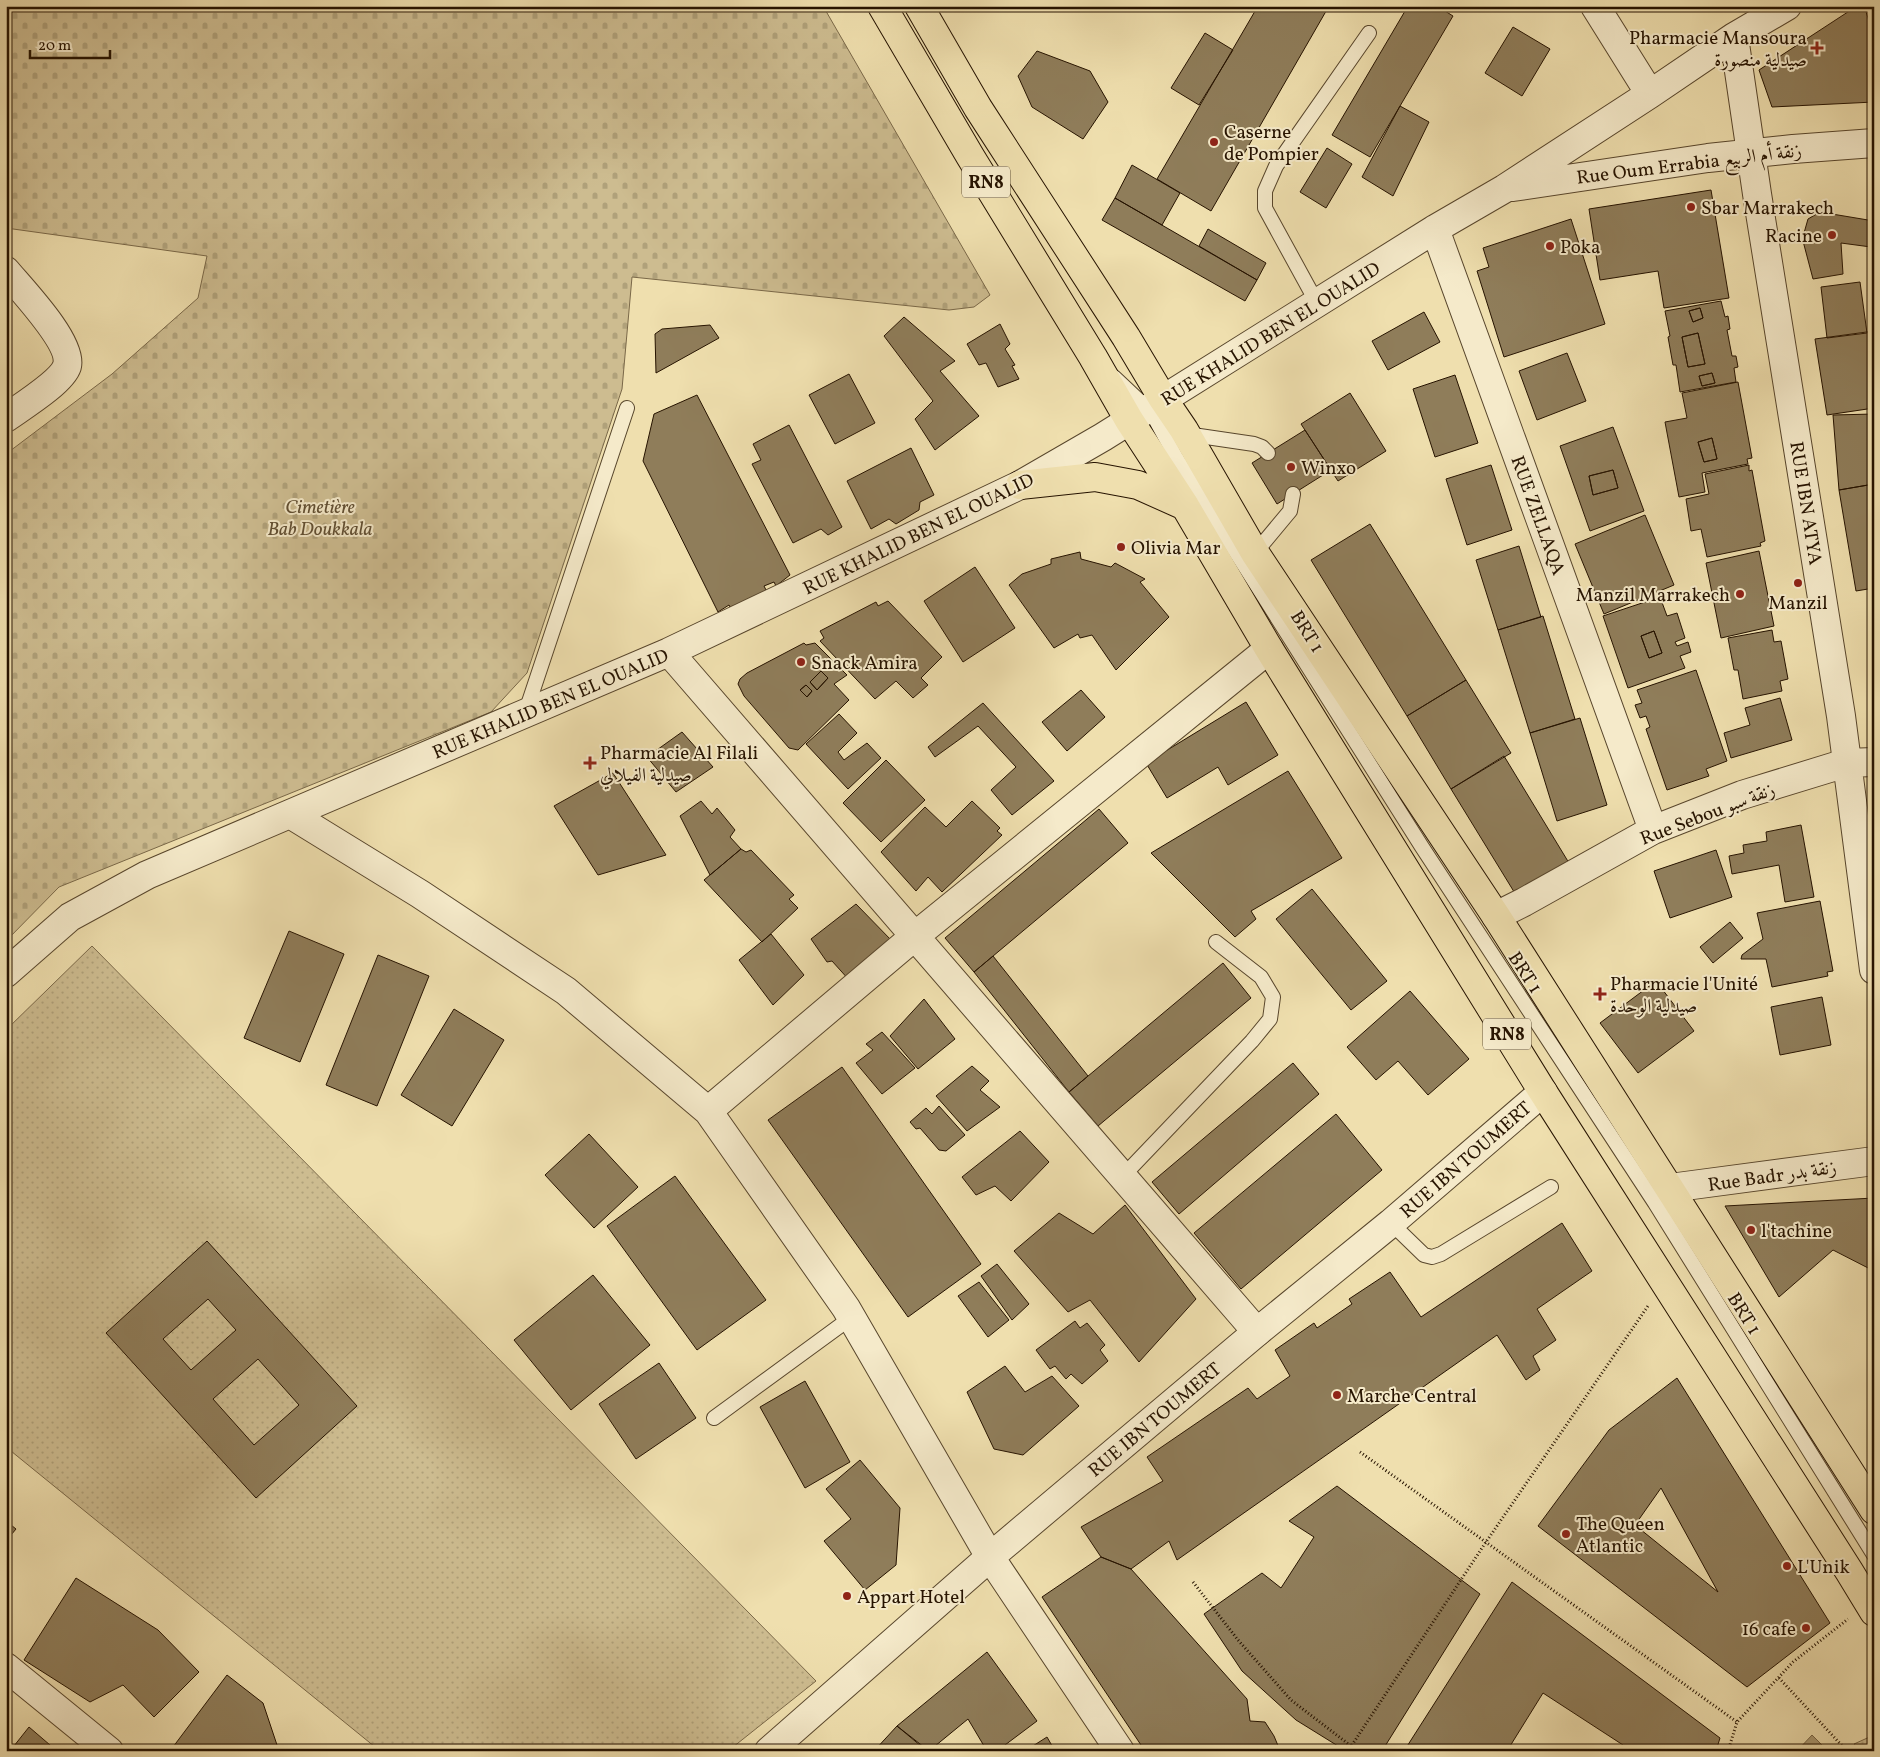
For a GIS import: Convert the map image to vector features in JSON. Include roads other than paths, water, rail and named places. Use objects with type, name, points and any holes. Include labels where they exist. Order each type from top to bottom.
[{"type":"main road","name":"RN8","points":[[882,6],[970,156],[1093,357],[1147,409],[1186,434],[1255,553],[1496,916],[1874,1510]]},
{"type":"main road","name":"RN8","points":[[919,6],[978,108],[1126,337],[1147,409],[1185,506],[1269,649],[1543,1092],[1844,1562],[1864,1614]]},
{"type":"main road","points":[[1020,485],[1094,477],[1138,485],[1185,506]]},
{"type":"street","points":[[1595,6],[1650,94]]},
{"type":"street","name":"RUE KHALID BEN EL OUALID","points":[[6,973],[70,917],[148,875],[670,652],[1020,485],[1147,409],[1504,188],[1650,94],[1734,37],[1786,6]]},
{"type":"street","name":"RUE IBN ATYA","points":[[1734,37],[1839,706],[1874,970]]},
{"type":"street","name":"Rue Oum Errabia زنقة أم الربيع","points":[[1504,188],[1751,154],[1874,143]]},
{"type":"street","name":"RUE ZELLAQA","points":[[1435,229],[1652,830]]},
{"type":"street","points":[[6,271],[60,337],[67,352],[67,366],[54,383],[6,418]]},
{"type":"street","points":[[708,1111],[915,936],[1269,649]]},
{"type":"street","points":[[670,652],[1257,1332]]},
{"type":"street","name":"Rue Sebou زنقة سبو","points":[[1496,916],[1652,830],[1742,795],[1846,763],[1874,762]]},
{"type":"street","points":[[290,814],[420,894],[566,991],[708,1111],[852,1317],[990,1557],[1120,1751]]},
{"type":"street","name":"RUE IBN TOUMERT","points":[[769,1751],[990,1557],[1257,1332],[1391,1223],[1543,1092]]},
{"type":"street","name":"Rue Badr زنقة بدر","points":[[1670,1188],[1874,1161]]},
{"type":"street","points":[[6,1668],[109,1751]]},
{"type":"lane","points":[[1317,303],[1265,208],[1265,191],[1276,166],[1369,34]]},
{"type":"lane","points":[[525,714],[627,408]]},
{"type":"lane","name":"BRT 1","points":[[1147,409],[1395,805],[1655,1204],[1874,1554]]},
{"type":"lane","points":[[1186,434],[1254,444],[1268,453]]},
{"type":"lane","points":[[1255,553],[1290,510],[1293,494]]},
{"type":"lane","points":[[1123,1176],[1252,1041],[1270,1019],[1273,997],[1261,977],[1216,942]]},
{"type":"lane","points":[[1391,1223],[1424,1255],[1432,1257],[1551,1187]]},
{"type":"lane","points":[[714,1418],[852,1317]]},
{"type":"water","points":[[1812,1735],[1828,1751],[1797,1751]]},
{"type":"place","name":"Pharmacie Mansoura صيدلية منصورة","points":[[1817,48]]},
{"type":"place","name":"Caserne de Pompier","points":[[1214,142]]},
{"type":"place","name":"Sbar Marrakech","points":[[1691,207]]},
{"type":"place","name":"Racine","points":[[1832,235]]},
{"type":"place","name":"Poka","points":[[1550,246]]},
{"type":"place","name":"Winxo","points":[[1291,467]]},
{"type":"place","name":"Olivia Mar","points":[[1121,547]]},
{"type":"place","name":"Manzil","points":[[1798,583]]},
{"type":"place","name":"Manzil Marrakech","points":[[1740,594]]},
{"type":"place","name":"Snack Amira","points":[[801,662]]},
{"type":"place","name":"Pharmacie Al Filali صيدلية الفيلالي","points":[[590,763]]},
{"type":"place","name":"Pharmacie l'Unité صيدلية الوحدة","points":[[1600,994]]},
{"type":"place","name":"l'tachine","points":[[1751,1230]]},
{"type":"place","name":"Marche Central","points":[[1337,1395]]},
{"type":"place","name":"The Queen Atlantic","points":[[1566,1534]]},
{"type":"place","name":"L'Unik","points":[[1787,1566]]},
{"type":"place","name":"Appart Hotel","points":[[847,1596]]},
{"type":"place","name":"16 cafe","points":[[1806,1628]]},
{"type":"park label","name":"Cimetière Bab Doukkala","points":[[320,517]]}]
